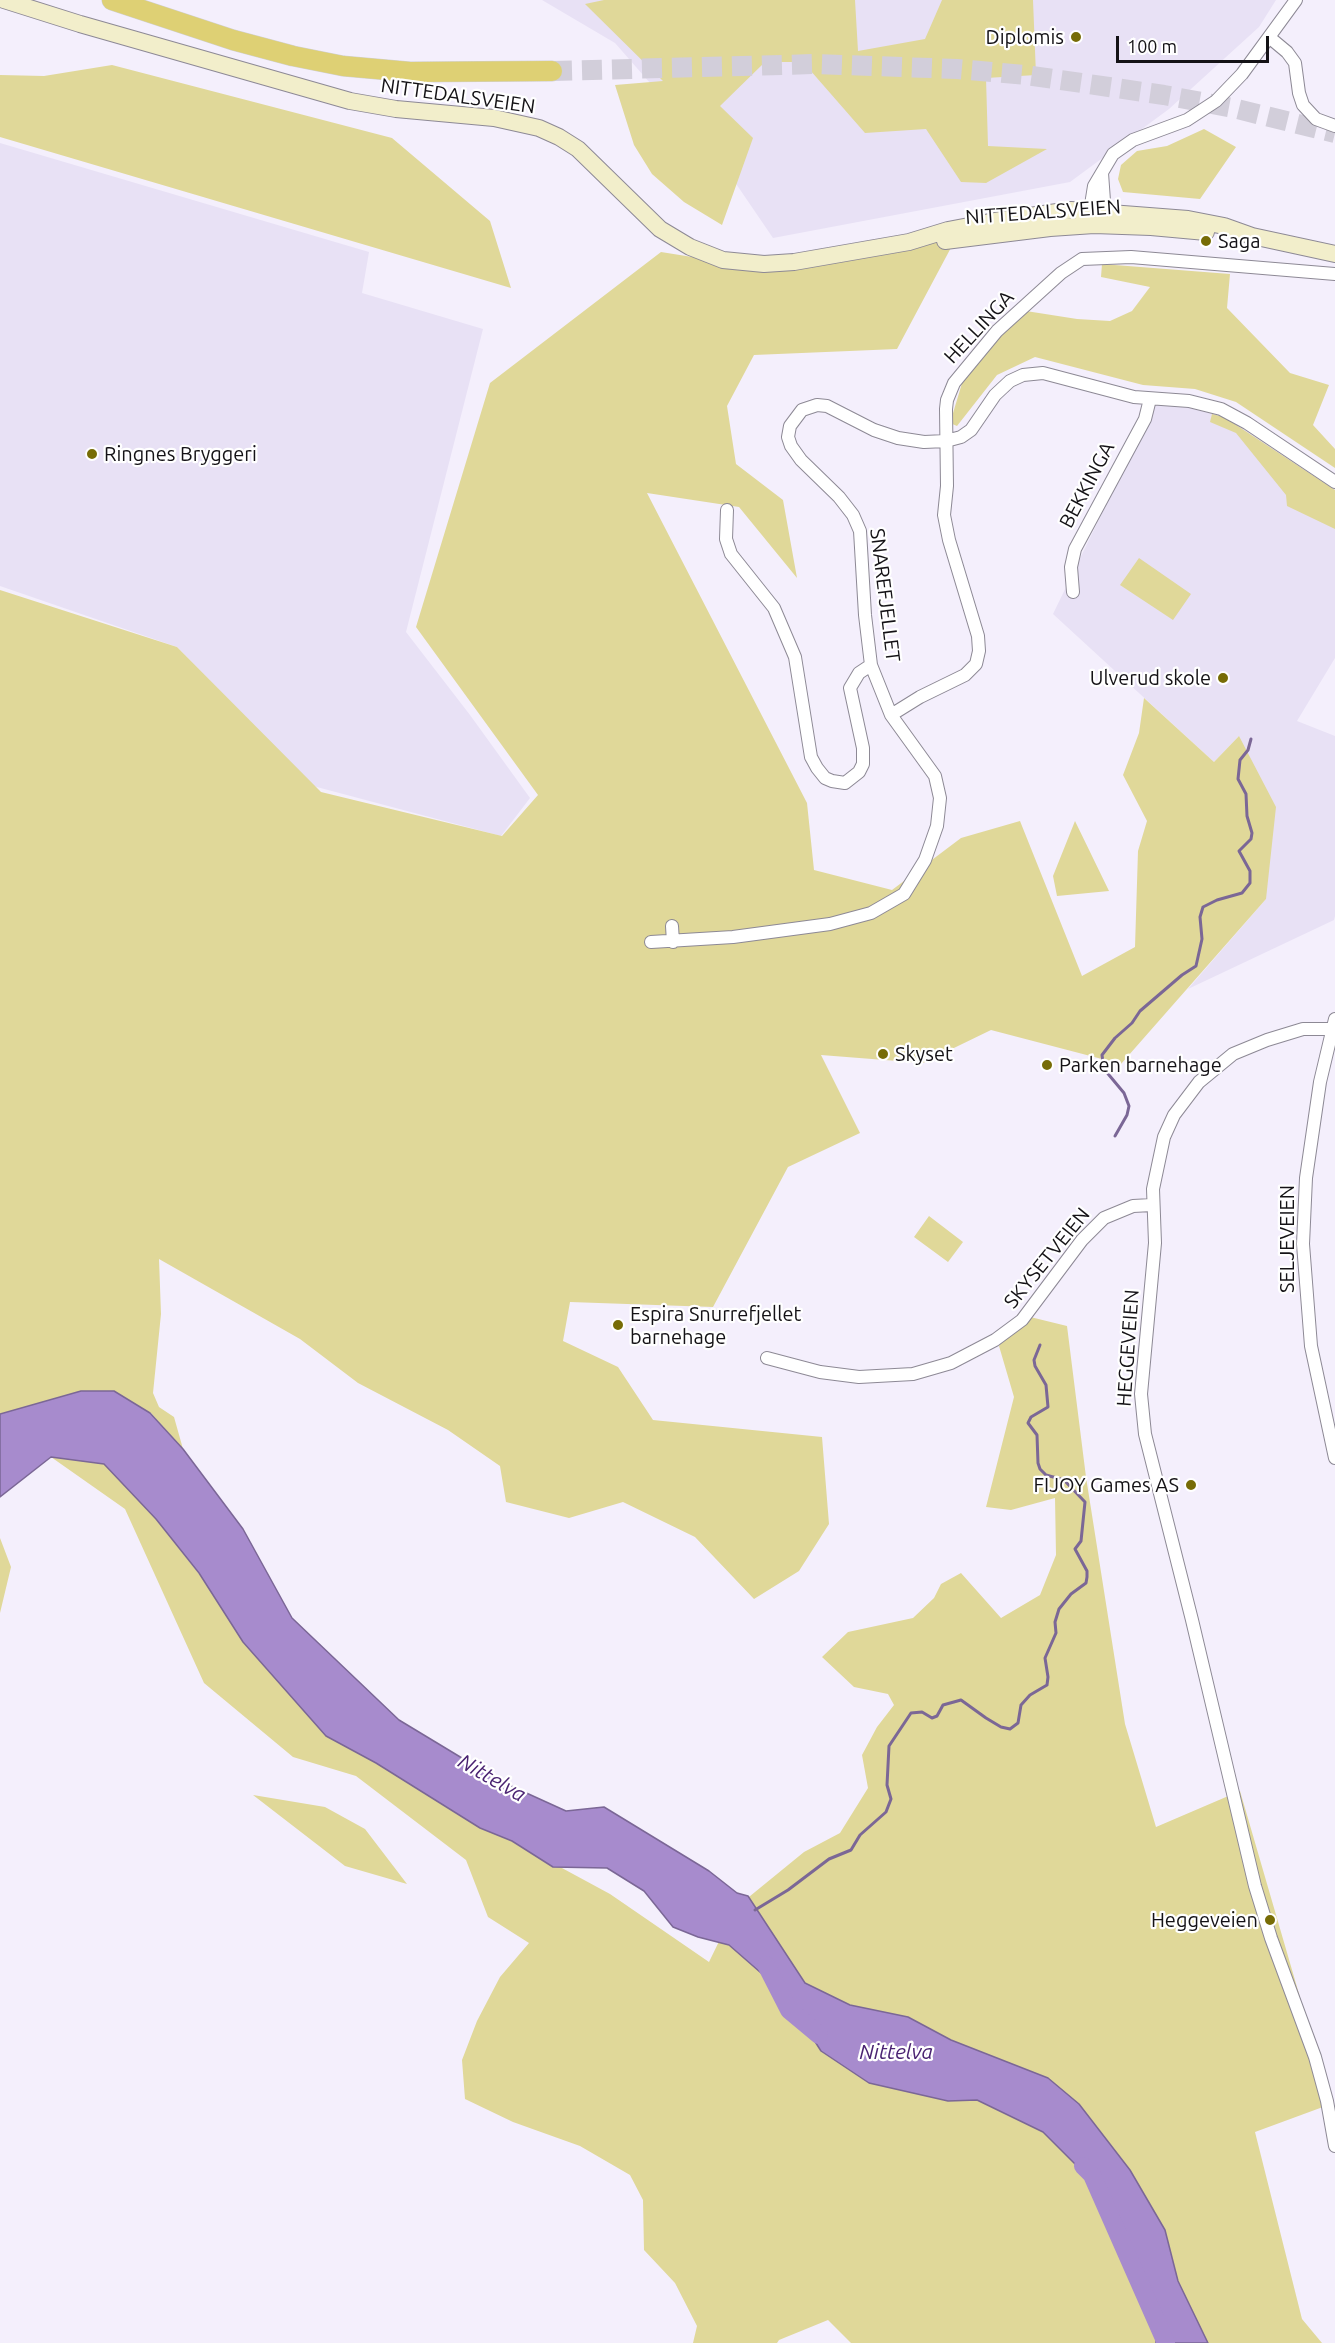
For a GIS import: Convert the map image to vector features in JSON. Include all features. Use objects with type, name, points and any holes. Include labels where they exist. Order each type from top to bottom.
[{"type":"highway","points":[[112,0],[240,42],[343,66],[410,72],[552,71]]},
{"type":"main road","name":"NITTEDALSVEIEN","points":[[4,0],[100,30],[350,101],[396,109],[494,118],[539,128],[578,149],[639,211],[665,233],[690,248],[723,260],[779,263],[909,242],[948,241],[1038,229],[1095,216],[1151,227],[1252,236],[1335,254]]},
{"type":"street","points":[[1095,216],[1104,197],[1102,172],[1109,159],[1126,143],[1187,120],[1211,105],[1234,84],[1296,0]]},
{"type":"street","points":[[1269,37],[1287,52],[1295,63],[1303,105],[1317,119],[1335,126]]},
{"type":"street","name":"HELLINGA","points":[[891,715],[975,667],[978,636],[949,540],[944,515],[947,400],[954,383],[997,331],[1077,261],[1097,257],[1131,257],[1335,274]]},
{"type":"street","name":"SNAREFJELLET","points":[[651,942],[733,937],[830,924],[871,913],[904,894],[925,860],[937,826],[940,798],[935,776],[891,715],[871,665],[865,615],[860,531],[853,515],[839,497],[793,450],[789,437],[790,426],[802,410],[822,405],[874,430],[898,438],[924,442],[946,441],[961,437],[971,430],[1000,390],[1010,381],[1023,375],[1043,373],[1150,399],[1189,401],[1221,409],[1247,423],[1335,482]]},
{"type":"street","name":"BEKKINGA","points":[[1073,592],[1071,574],[1073,553],[1144,419],[1150,399]]},
{"type":"street","points":[[726,510],[726,539],[731,554],[774,608],[795,657],[811,757],[825,778],[832,781],[845,783],[859,772],[863,764],[850,688],[859,673],[871,665]]},
{"type":"street","points":[[672,926],[673,942]]},
{"type":"street","name":"HEGGEVEIEN","points":[[1334,1024],[1303,1029],[1253,1044],[1224,1060],[1199,1082],[1180,1105],[1167,1129],[1157,1165],[1152,1205],[1155,1243],[1150,1313],[1141,1382],[1142,1422],[1255,1886],[1271,1938],[1315,2056],[1327,2101],[1335,2146]]},
{"type":"street","name":"SELJEVEIEN","points":[[1334,1024],[1320,1082],[1306,1178],[1303,1244],[1311,1346],[1335,1458]]},
{"type":"street","name":"SKYSETVEIEN","points":[[768,1358],[820,1372],[859,1377],[913,1374],[951,1363],[995,1341],[1023,1320],[1082,1240],[1104,1218],[1123,1209],[1152,1205]]},
{"type":"shaded area","points":[[542,0],[1276,0],[1259,27],[1169,109],[1070,182],[773,238],[728,172],[615,43]]},
{"type":"shaded area","points":[[604,0],[855,0],[858,51],[925,39],[942,0],[1033,0],[1036,75],[986,78],[988,146],[1047,149],[986,183],[961,182],[926,129],[865,133],[803,62],[765,62],[720,106],[753,138],[722,225],[684,202],[652,174],[634,145],[615,85],[663,81],[585,4]]},
{"type":"shaded area","points":[[112,65],[392,138],[490,221],[511,288],[0,137],[0,75],[44,76]]},
{"type":"shaded area","points":[[1204,129],[1236,147],[1200,199],[1123,192],[1118,179],[1121,165],[1137,151],[1167,146]]},
{"type":"shaded area","points":[[0,143],[369,252],[362,293],[483,329],[406,632],[530,798],[501,836],[313,786],[177,647],[0,586]]},
{"type":"shaded area","points":[[962,227],[897,349],[754,355],[727,406],[736,464],[783,500],[797,578],[739,507],[647,493],[807,803],[814,870],[892,890],[961,838],[1020,821],[1082,976],[1135,947],[1138,851],[1147,821],[1123,775],[1139,733],[1144,698],[1214,762],[1239,736],[1276,807],[1266,899],[1121,1064],[991,1030],[923,1063],[821,1055],[860,1133],[788,1167],[713,1307],[570,1302],[563,1341],[618,1367],[653,1420],[822,1437],[829,1524],[799,1571],[754,1599],[695,1537],[623,1502],[569,1518],[506,1502],[500,1466],[448,1430],[358,1383],[300,1339],[159,1259],[161,1314],[153,1393],[159,1407],[174,1417],[183,1449],[151,1413],[81,1391],[0,1414],[0,590],[177,647],[321,792],[502,836],[538,795],[416,627],[490,383],[661,252],[711,260],[776,263]]},
{"type":"shaded area","points":[[1102,264],[1230,274],[1227,308],[1290,373],[1329,385],[1313,425],[1335,449],[1335,468],[1236,402],[1195,389],[1143,385],[1035,357],[997,375],[957,426],[950,423],[963,380],[994,341],[1026,311],[1077,319],[1110,321],[1132,311],[1150,287],[1101,277]]},
{"type":"shaded area","name":"Ulverud skole","points":[[1155,404],[1223,412],[1335,480],[1335,658],[1297,721],[1335,736],[1334,920],[1188,989],[1266,899],[1239,736],[1214,762],[1053,614]]},
{"type":"shaded area","points":[[1212,414],[1224,417],[1335,490],[1335,529],[1287,506],[1286,495],[1236,433],[1210,422]]},
{"type":"shaded area","points":[[1139,558],[1191,594],[1173,620],[1120,585]]},
{"type":"shaded area","points":[[1075,821],[1109,891],[1057,896],[1053,876]]},
{"type":"shaded area","points":[[929,1216],[963,1242],[948,1262],[914,1237]]},
{"type":"shaded area","points":[[1018,1314],[1067,1326],[1086,1477],[1125,1724],[1156,1827],[1240,1791],[1331,2104],[1255,2132],[1302,2319],[1322,2343],[851,2343],[828,2320],[779,2340],[777,2343],[693,2343],[697,2326],[675,2283],[644,2250],[643,2200],[630,2175],[580,2146],[513,2122],[465,2099],[462,2060],[477,2021],[500,1977],[529,1943],[488,1917],[466,1860],[356,1776],[293,1757],[204,1683],[125,1509],[51,1457],[104,1464],[156,1519],[326,1736],[376,1763],[480,1828],[512,1841],[610,1894],[709,1962],[727,1925],[744,1901],[804,1852],[840,1833],[868,1788],[862,1755],[877,1727],[894,1705],[888,1694],[854,1687],[822,1657],[848,1632],[913,1618],[934,1598],[941,1584],[961,1573],[1001,1618],[1040,1595],[1056,1555],[1055,1498],[1011,1510],[986,1507],[1014,1397],[999,1346]]},
{"type":"shaded area","points":[[0,1538],[11,1567],[0,1613]]},
{"type":"shaded area","points":[[253,1795],[325,1807],[365,1829],[407,1884],[345,1866]]},
{"type":"water","points":[[81,1391],[114,1391],[150,1413],[183,1449],[243,1529],[292,1618],[399,1720],[500,1781],[566,1811],[604,1807],[709,1871],[737,1893],[748,1896],[805,1983],[850,2005],[908,2017],[951,2040],[1048,2078],[1079,2104],[1130,2170],[1165,2230],[1178,2281],[1208,2343],[1156,2343],[1156,2317],[1101,2190],[1043,2132],[977,2100],[948,2101],[869,2083],[821,2051],[784,1993],[729,1945],[698,1937],[673,1927],[644,1891],[607,1868],[553,1867],[512,1841],[480,1828],[376,1763],[326,1736],[243,1642],[199,1573],[156,1519],[104,1464],[51,1457],[0,1497],[0,1414]]},
{"type":"waterway","points":[[1115,1136],[1127,1115],[1129,1106],[1124,1093],[1104,1069],[1102,1055],[1140,1011],[1196,966],[1202,939],[1200,917],[1203,907],[1217,900],[1242,893],[1250,883],[1250,871],[1239,851],[1251,839],[1252,833],[1247,816],[1246,794],[1238,779],[1240,760],[1248,750],[1251,739]]},
{"type":"waterway","points":[[755,1910],[788,1890],[829,1859],[851,1850],[860,1835],[886,1812],[891,1799],[887,1785],[889,1746],[911,1713],[922,1712],[932,1718],[937,1716],[943,1705],[961,1700],[1001,1727],[1010,1729],[1018,1723],[1021,1705],[1030,1695],[1047,1685],[1045,1658],[1056,1633],[1055,1622],[1059,1609],[1071,1594],[1086,1583],[1087,1571],[1075,1549],[1081,1541],[1085,1502],[1064,1480],[1046,1475],[1040,1469],[1037,1435],[1028,1423],[1031,1417],[1048,1407],[1046,1385],[1034,1360],[1040,1345]]},
{"type":"waterway","name":"Nittelva","points":[[766,1965],[789,2010],[819,2035]]},
{"type":"waterway","name":"Nittelva","points":[[1083,2166],[1092,2175],[1166,2343]]},
{"type":"tunnel","points":[[552,71],[816,64],[957,69],[1026,75],[1164,95],[1233,108],[1335,133]]},
{"type":"place","name":"Diplomis","points":[[1076,37]]},
{"type":"place","name":"Saga","points":[[1206,241]]},
{"type":"place","name":"Ringnes Bryggeri","points":[[92,454]]},
{"type":"place","name":"Ulverud skole","points":[[1223,678]]},
{"type":"place","name":"Skyset","points":[[883,1054]]},
{"type":"place","name":"Parken barnehage","points":[[1047,1065]]},
{"type":"place","name":"Espira Snurrefjellet barnehage","points":[[618,1325]]},
{"type":"place","name":"FIJOY Games AS","points":[[1191,1485]]},
{"type":"place","name":"Heggeveien","points":[[1270,1920]]}]
